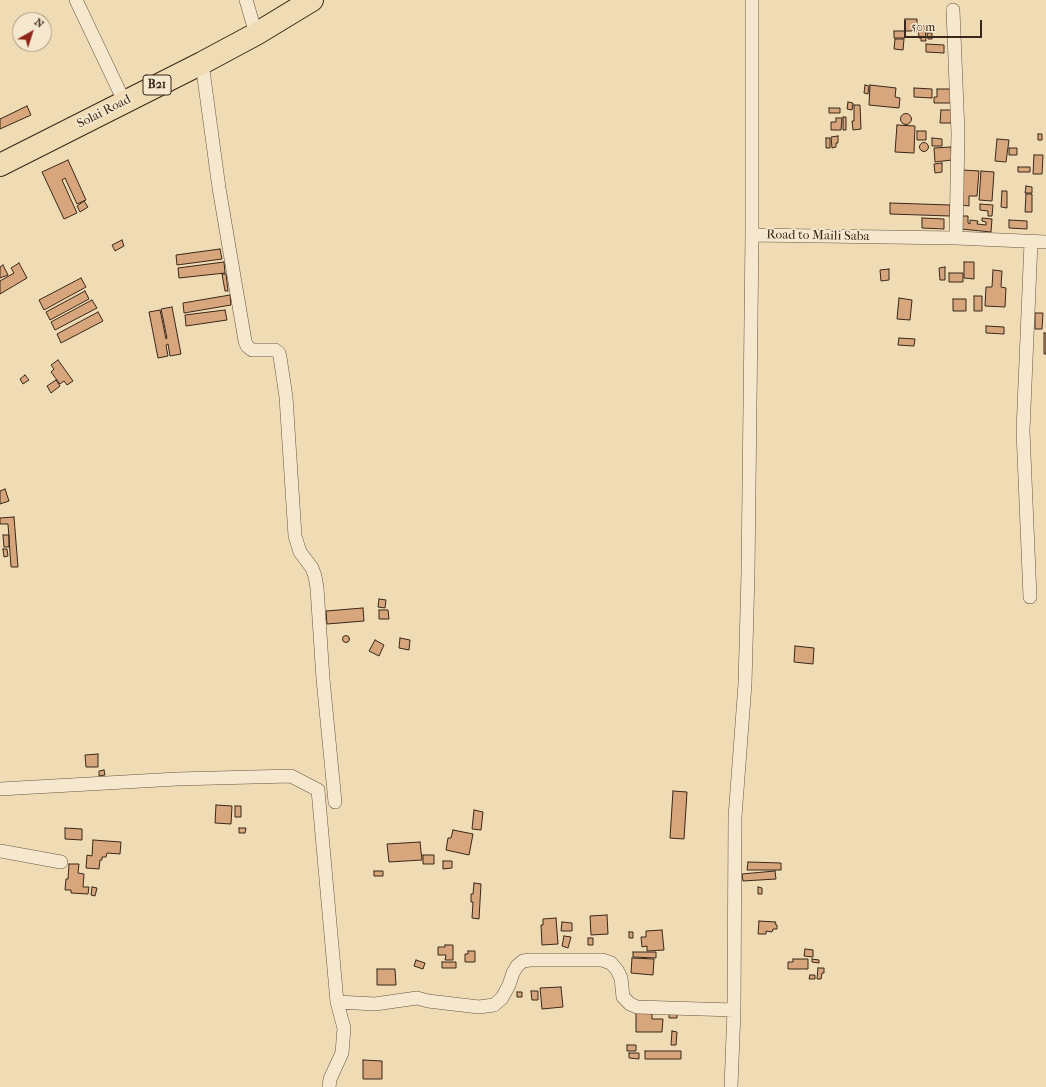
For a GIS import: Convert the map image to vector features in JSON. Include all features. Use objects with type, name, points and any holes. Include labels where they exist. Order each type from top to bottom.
[{"type":"highway","name":"Solai Road","points":[[1,163],[202,63],[256,34],[312,0]]},
{"type":"street","points":[[76,0],[124,101]]},
{"type":"street","points":[[246,0],[256,34]]},
{"type":"street","name":"Road to Maili Saba","points":[[752,0],[752,235],[956,238],[1046,242]]},
{"type":"street","points":[[953,10],[958,133],[956,238]]},
{"type":"street","points":[[202,63],[219,188],[245,341],[247,346],[252,350],[275,350],[279,353],[280,357],[286,397],[295,536],[300,552],[312,568],[318,588],[323,679],[335,802]]},
{"type":"street","points":[[731,1087],[734,1010],[735,817],[745,684],[752,235]]},
{"type":"street","points":[[1030,597],[1023,431],[1031,242]]},
{"type":"street","points":[[0,789],[177,779],[291,776],[318,790],[337,1002],[344,1028],[342,1053],[330,1079],[329,1087]]},
{"type":"street","points":[[0,851],[61,862]]},
{"type":"street","points":[[337,1002],[375,1004],[417,998],[428,1001],[479,1007],[494,1005],[502,998],[513,973],[517,966],[523,961],[602,960],[611,963],[618,970],[621,978],[623,997],[633,1006],[734,1010]]},
{"type":"building","points":[[905,19],[917,19],[917,31],[905,31]]},
{"type":"building","points":[[918,26],[925,26],[926,41],[921,41],[921,38],[919,38]]},
{"type":"building","points":[[894,31],[905,31],[905,38],[894,38]]},
{"type":"building","points":[[927,33],[932,33],[932,39],[928,39]]},
{"type":"building","points":[[895,39],[904,39],[903,50],[894,49]]},
{"type":"building","points":[[926,44],[944,45],[944,53],[926,52]]},
{"type":"building","points":[[865,85],[869,86],[868,94],[864,93]]},
{"type":"building","points":[[870,85],[896,88],[895,97],[900,98],[899,108],[869,105]]},
{"type":"building","points":[[914,88],[932,89],[932,98],[914,97]]},
{"type":"building","points":[[937,89],[950,89],[951,103],[934,103],[934,97],[937,97]]},
{"type":"building","points":[[848,102],[853,103],[852,110],[847,109]]},
{"type":"building","points":[[854,105],[860,105],[861,129],[853,130],[852,121],[854,121]]},
{"type":"building","points":[[27,106],[31,115],[0,129],[0,119]]},
{"type":"building","points":[[829,108],[840,108],[840,113],[829,113]]},
{"type":"building","points":[[941,110],[954,110],[953,123],[940,123]]},
{"type":"building","points":[[906,113],[910,115],[912,119],[910,123],[906,125],[902,123],[900,119],[902,115]]},
{"type":"building","points":[[843,117],[846,117],[846,130],[843,130]]},
{"type":"building","points":[[836,118],[842,118],[841,130],[831,130],[831,122],[836,122]]},
{"type":"building","points":[[897,125],[915,126],[914,153],[895,152]]},
{"type":"building","points":[[917,131],[926,131],[926,140],[917,140]]},
{"type":"building","points":[[1038,134],[1042,134],[1042,140],[1038,140]]},
{"type":"building","points":[[838,136],[838,143],[836,143],[836,147],[832,148],[831,137]]},
{"type":"building","points":[[826,138],[830,138],[830,148],[826,148]]},
{"type":"building","points":[[932,138],[942,139],[942,146],[932,146]]},
{"type":"building","points":[[997,139],[1009,140],[1006,162],[995,161]]},
{"type":"building","points":[[922,143],[926,143],[928,147],[926,151],[922,151],[920,149],[920,145]]},
{"type":"building","points":[[951,147],[952,160],[935,162],[934,148]]},
{"type":"building","points":[[1009,148],[1017,148],[1017,155],[1009,155]]},
{"type":"building","points":[[1034,155],[1043,155],[1042,174],[1033,174]]},
{"type":"building","points":[[68,160],[86,200],[77,204],[65,178],[62,180],[77,213],[64,219],[42,172]]},
{"type":"building","points":[[942,163],[942,172],[935,173],[934,164]]},
{"type":"building","points":[[1018,167],[1030,167],[1030,172],[1018,172]]},
{"type":"building","points":[[963,170],[979,171],[977,196],[969,196],[969,206],[961,205]]},
{"type":"building","points":[[981,171],[994,172],[992,201],[979,200]]},
{"type":"building","points":[[1026,186],[1032,187],[1032,193],[1025,193]]},
{"type":"building","points":[[1002,191],[1007,191],[1007,208],[1001,207]]},
{"type":"building","points":[[1026,194],[1032,194],[1032,212],[1025,212]]},
{"type":"building","points":[[84,201],[88,207],[80,212],[77,206]]},
{"type":"building","points":[[890,203],[950,205],[950,216],[890,214]]},
{"type":"building","points":[[980,204],[993,205],[992,216],[988,216],[988,211],[980,210]]},
{"type":"building","points":[[962,216],[968,216],[968,223],[970,224],[970,220],[978,221],[977,224],[986,225],[986,222],[982,221],[982,218],[992,219],[991,232],[961,229]]},
{"type":"building","points":[[922,218],[944,219],[944,229],[922,228]]},
{"type":"building","points":[[1009,220],[1027,221],[1027,229],[1009,228]]},
{"type":"building","points":[[122,240],[124,246],[115,251],[112,245]]},
{"type":"building","points":[[220,249],[222,259],[177,265],[176,255]]},
{"type":"building","points":[[224,262],[225,273],[179,278],[178,268]]},
{"type":"building","points":[[964,262],[974,262],[974,279],[964,278]]},
{"type":"building","points":[[19,263],[27,278],[0,294],[0,281],[14,273],[11,268]]},
{"type":"building","points":[[3,265],[8,275],[0,278],[0,267]]},
{"type":"building","points":[[945,267],[945,280],[940,280],[939,268]]},
{"type":"building","points":[[889,269],[889,280],[881,281],[880,270]]},
{"type":"building","points":[[993,270],[1002,271],[1001,287],[1006,288],[1005,307],[985,306],[986,287],[992,287]]},
{"type":"building","points":[[949,273],[963,273],[963,282],[949,282]]},
{"type":"building","points":[[222,274],[226,274],[228,291],[225,291]]},
{"type":"building","points":[[81,278],[86,287],[44,310],[39,300]]},
{"type":"building","points":[[85,291],[89,299],[50,320],[46,312]]},
{"type":"building","points":[[230,295],[231,305],[184,313],[183,303]]},
{"type":"building","points":[[974,296],[982,296],[982,311],[974,311]]},
{"type":"building","points":[[899,298],[912,300],[910,320],[897,319]]},
{"type":"building","points":[[953,299],[966,299],[966,311],[953,311]]},
{"type":"building","points":[[92,300],[97,308],[55,330],[51,322]]},
{"type":"building","points":[[172,307],[181,354],[170,356],[168,344],[166,345],[168,356],[158,358],[149,312],[160,310],[166,339],[161,309]]},
{"type":"building","points":[[225,310],[227,320],[186,326],[185,315]]},
{"type":"building","points":[[98,312],[103,321],[61,343],[57,334]]},
{"type":"building","points":[[1035,313],[1043,313],[1042,329],[1035,329]]},
{"type":"building","points":[[986,326],[1004,327],[1004,334],[986,333]]},
{"type":"building","points":[[1044,333],[1046,333],[1046,354],[1044,354]]},
{"type":"building","points":[[899,338],[915,339],[914,346],[898,345]]},
{"type":"building","points":[[58,360],[73,381],[67,385],[64,381],[60,384],[51,372],[54,369],[51,365]]},
{"type":"building","points":[[25,375],[29,380],[23,384],[20,379]]},
{"type":"building","points":[[56,380],[60,386],[51,393],[47,386]]},
{"type":"building","points":[[5,489],[9,501],[0,504],[0,491]]},
{"type":"building","points":[[14,517],[18,567],[11,567],[8,524],[0,524],[0,518]]},
{"type":"building","points":[[3,535],[9,535],[9,547],[4,547]]},
{"type":"building","points":[[3,549],[7,549],[8,556],[4,557]]},
{"type":"building","points":[[379,599],[386,600],[385,608],[378,607]]},
{"type":"building","points":[[363,608],[364,621],[327,624],[326,611]]},
{"type":"building","points":[[379,610],[388,610],[389,619],[379,619]]},
{"type":"building","points":[[346,636],[349,639],[346,642],[343,639]]},
{"type":"building","points":[[400,638],[410,640],[409,650],[399,648]]},
{"type":"building","points":[[375,640],[384,645],[379,656],[369,651]]},
{"type":"building","points":[[795,646],[814,648],[813,664],[794,662]]},
{"type":"building","points":[[98,754],[98,767],[86,767],[85,755]]},
{"type":"building","points":[[104,770],[105,775],[99,776],[99,771]]},
{"type":"building","points":[[673,791],[687,792],[684,839],[670,838]]},
{"type":"building","points":[[216,805],[232,806],[231,824],[215,823]]},
{"type":"building","points":[[235,806],[241,806],[241,817],[235,817]]},
{"type":"building","points":[[474,810],[483,812],[481,830],[472,829]]},
{"type":"building","points":[[65,828],[82,829],[82,840],[65,839]]},
{"type":"building","points":[[239,828],[246,828],[245,833],[239,833]]},
{"type":"building","points":[[453,830],[473,834],[469,855],[446,850],[448,838],[451,838]]},
{"type":"building","points":[[93,840],[121,842],[120,854],[107,853],[106,857],[102,857],[102,860],[100,860],[99,869],[86,868],[87,855],[92,856]]},
{"type":"building","points":[[420,842],[422,860],[389,862],[387,844]]},
{"type":"building","points":[[423,855],[434,855],[434,864],[423,864]]},
{"type":"building","points":[[443,861],[452,861],[452,868],[443,869]]},
{"type":"building","points":[[748,862],[781,863],[781,870],[747,870]]},
{"type":"building","points":[[69,864],[79,864],[78,873],[84,874],[83,887],[89,887],[88,894],[71,893],[71,890],[65,890],[66,879],[68,879]]},
{"type":"building","points":[[374,871],[383,871],[383,876],[374,876]]},
{"type":"building","points":[[775,871],[776,879],[743,881],[742,874]]},
{"type":"building","points":[[474,883],[481,884],[479,919],[472,918],[473,902],[471,902],[471,894],[473,894]]},
{"type":"building","points":[[92,887],[97,888],[95,896],[91,895]]},
{"type":"building","points":[[758,887],[762,888],[762,894],[758,894]]},
{"type":"building","points":[[607,915],[608,934],[591,935],[590,916]]},
{"type":"building","points":[[556,918],[558,944],[542,945],[541,925],[543,925],[543,919]]},
{"type":"building","points":[[759,921],[776,922],[775,924],[777,925],[777,929],[773,929],[772,932],[766,931],[766,934],[758,934]]},
{"type":"building","points":[[562,922],[572,923],[572,931],[561,931]]},
{"type":"building","points":[[662,930],[664,950],[647,951],[647,946],[642,947],[641,937],[646,937],[646,931]]},
{"type":"building","points":[[629,932],[633,932],[633,938],[629,938]]},
{"type":"building","points":[[564,936],[571,937],[568,948],[562,946]]},
{"type":"building","points":[[588,938],[593,938],[593,945],[588,945]]},
{"type":"building","points":[[445,945],[453,945],[453,960],[445,960],[446,955],[438,955],[438,947],[445,947]]},
{"type":"building","points":[[805,949],[813,950],[813,957],[804,956]]},
{"type":"building","points":[[468,951],[475,951],[475,962],[465,962],[465,954],[468,954]]},
{"type":"building","points":[[633,952],[656,952],[656,958],[633,957]]},
{"type":"building","points":[[632,958],[654,959],[653,975],[631,973]]},
{"type":"building","points":[[793,959],[808,959],[808,969],[788,969],[788,962],[793,962]]},
{"type":"building","points":[[812,959],[819,960],[819,963],[812,962]]},
{"type":"building","points":[[416,960],[425,963],[423,969],[414,966]]},
{"type":"building","points":[[442,962],[456,962],[456,968],[442,968]]},
{"type":"building","points":[[818,968],[824,968],[824,973],[822,973],[821,979],[817,979]]},
{"type":"building","points":[[377,969],[395,969],[396,985],[377,985]]},
{"type":"building","points":[[810,975],[815,975],[815,979],[809,979]]},
{"type":"building","points":[[561,987],[563,1007],[542,1009],[540,988]]},
{"type":"building","points":[[531,991],[538,991],[538,1000],[532,1000]]},
{"type":"building","points":[[517,992],[522,992],[522,997],[517,997]]},
{"type":"building","points":[[669,1011],[677,1011],[677,1018],[669,1018]]},
{"type":"building","points":[[636,1013],[652,1013],[652,1019],[663,1019],[662,1032],[636,1032]]},
{"type":"building","points":[[672,1031],[677,1032],[676,1045],[671,1045]]},
{"type":"building","points":[[627,1045],[636,1045],[636,1051],[627,1051]]},
{"type":"building","points":[[645,1051],[681,1051],[681,1059],[645,1059]]},
{"type":"building","points":[[629,1053],[639,1053],[639,1059],[629,1058]]},
{"type":"building","points":[[363,1060],[382,1061],[382,1079],[363,1079]]}]
